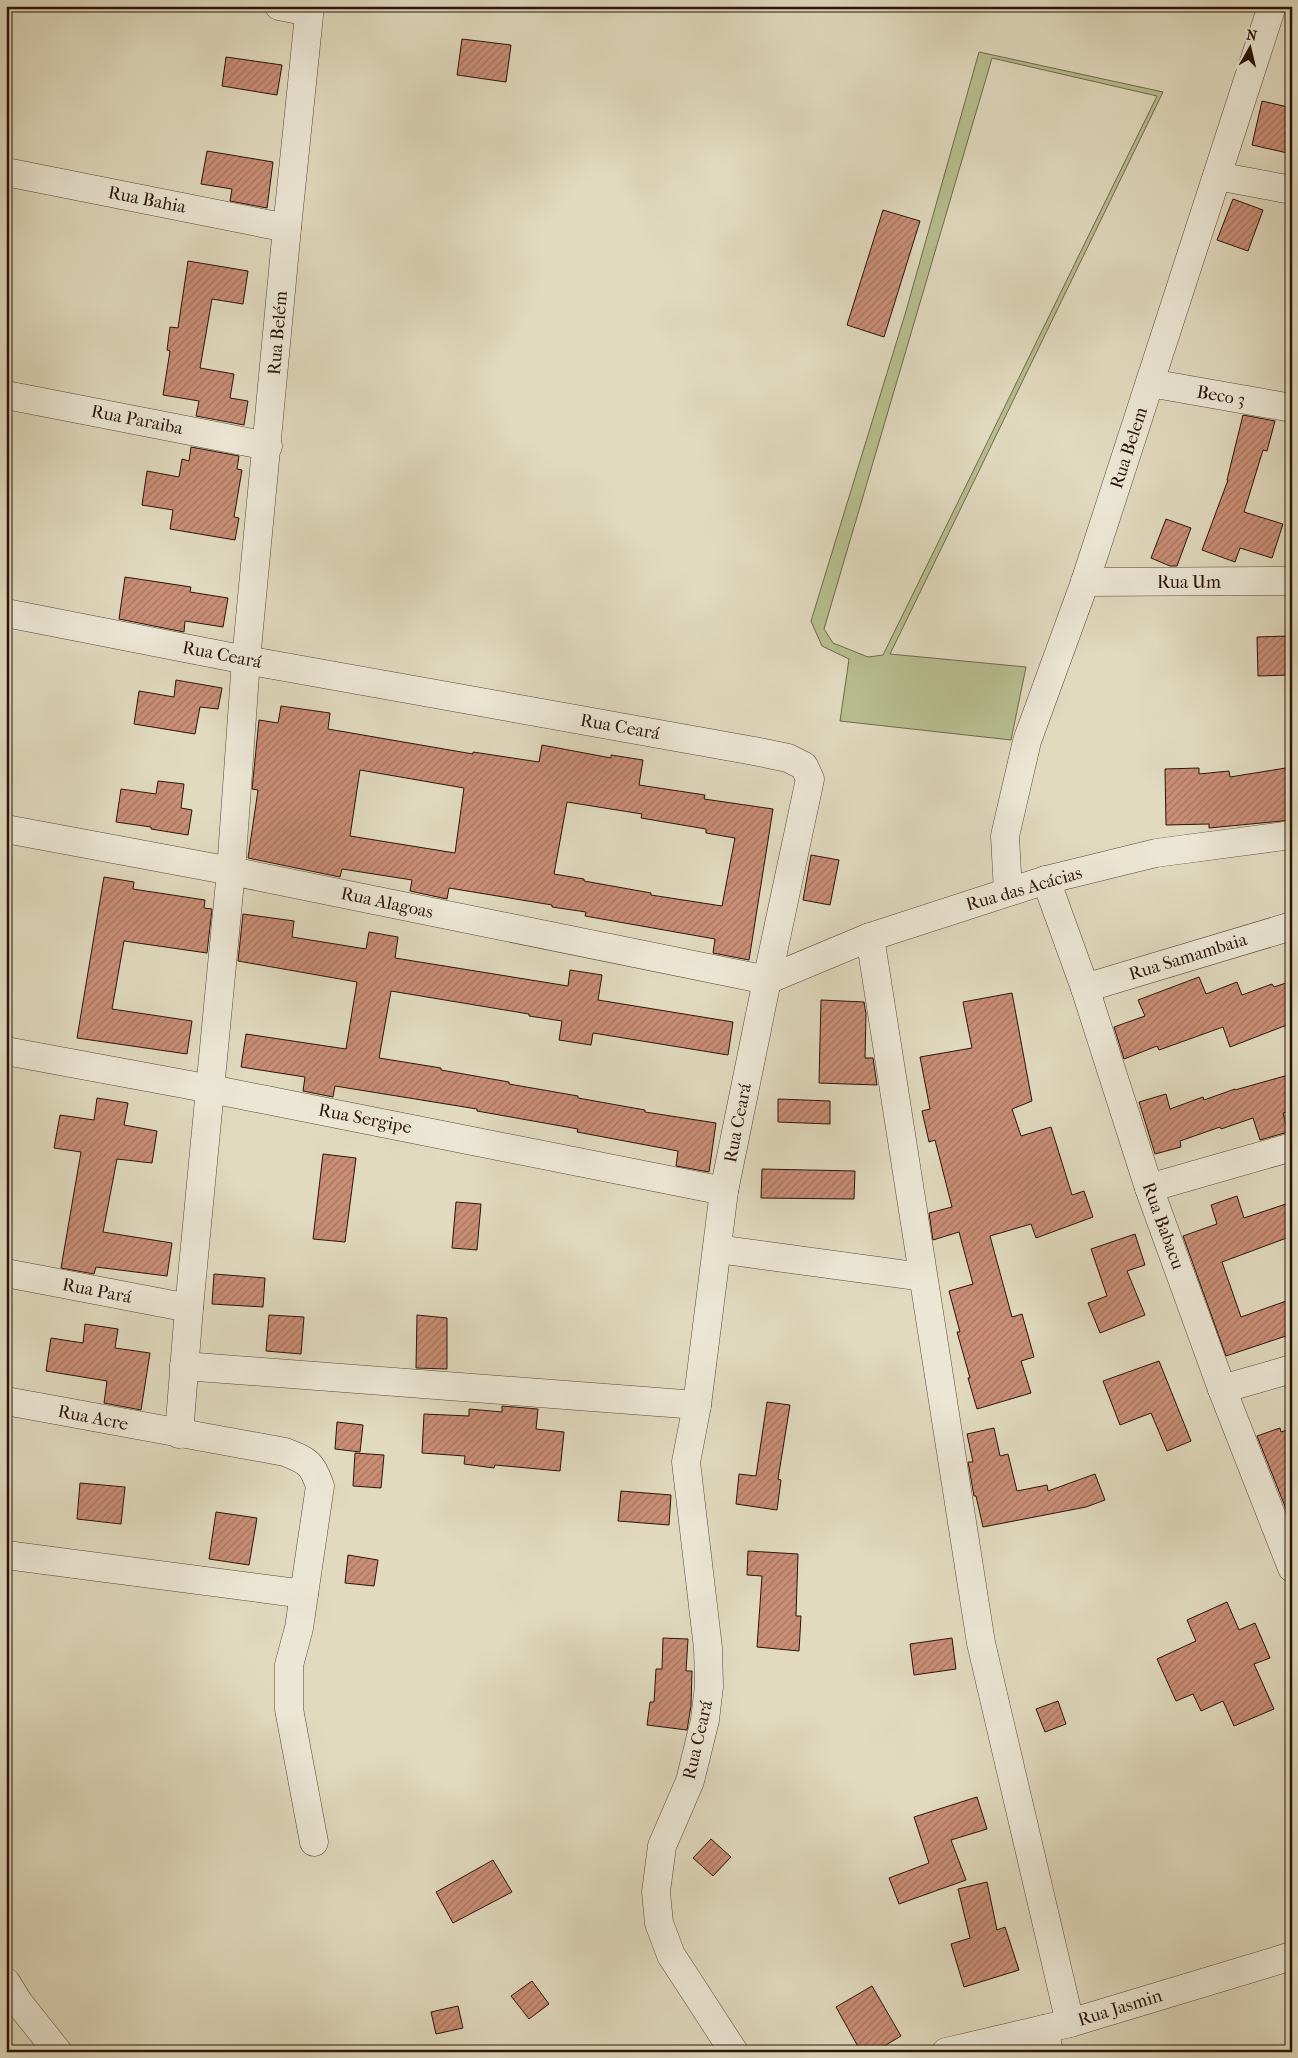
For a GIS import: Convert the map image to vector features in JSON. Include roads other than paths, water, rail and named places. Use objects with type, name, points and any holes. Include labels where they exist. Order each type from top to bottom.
[{"type":"street","points":[[279,6],[310,9]]},
{"type":"street","name":"Rua Belem","points":[[1008,892],[1005,836],[1027,740],[1086,582],[1272,6]]},
{"type":"street","name":"Rua Belém","points":[[179,1434],[189,1308],[231,871],[246,660],[310,9]]},
{"type":"street","name":"Rua Bahia","points":[[6,172],[287,228]]},
{"type":"street","points":[[1217,176],[1292,190]]},
{"type":"street","name":"Beco 3","points":[[1150,383],[1292,408]]},
{"type":"street","name":"Rua Paraiba","points":[[6,395],[268,446]]},
{"type":"street","name":"Rua Um","points":[[1086,582],[1292,581]]},
{"type":"street","name":"Rua Ceará","points":[[6,613],[246,660],[754,751],[788,758],[804,766],[810,779],[724,1191],[697,1405],[686,1462],[708,1648],[709,1686],[705,1720],[690,1781],[662,1846],[656,1892],[659,1923],[671,1955],[734,2052]]},
{"type":"street","name":"Rua Alagoas","points":[[6,829],[231,871],[767,980]]},
{"type":"street","name":"Rua das Acácias","points":[[767,980],[870,937],[1046,880],[1156,853],[1292,835]]},
{"type":"street","name":"Rua Babacu","points":[[1046,880],[1085,988],[1149,1188],[1222,1389],[1292,1568]]},
{"type":"street","name":"Rua Samambaia","points":[[1085,988],[1292,926]]},
{"type":"street","points":[[870,937],[982,1642],[1054,2035]]},
{"type":"street","name":"Rua Sergipe","points":[[6,1051],[211,1088],[724,1191]]},
{"type":"street","points":[[1149,1188],[1292,1147]]},
{"type":"street","points":[[717,1249],[923,1278]]},
{"type":"street","name":"Rua Pará","points":[[6,1273],[189,1308]]},
{"type":"street","points":[[184,1366],[697,1405]]},
{"type":"street","points":[[1222,1389],[1292,1369]]},
{"type":"street","name":"Rua Acre","points":[[6,1401],[285,1452],[303,1459],[314,1469],[320,1486],[299,1628],[289,1665],[289,1709],[314,1842]]},
{"type":"street","points":[[6,1555],[304,1594]]},
{"type":"street","name":"Rua Jasmin","points":[[946,2052],[1054,2035],[1292,1956]]},
{"type":"street","points":[[6,1982],[18,2003],[58,2052]]}]
